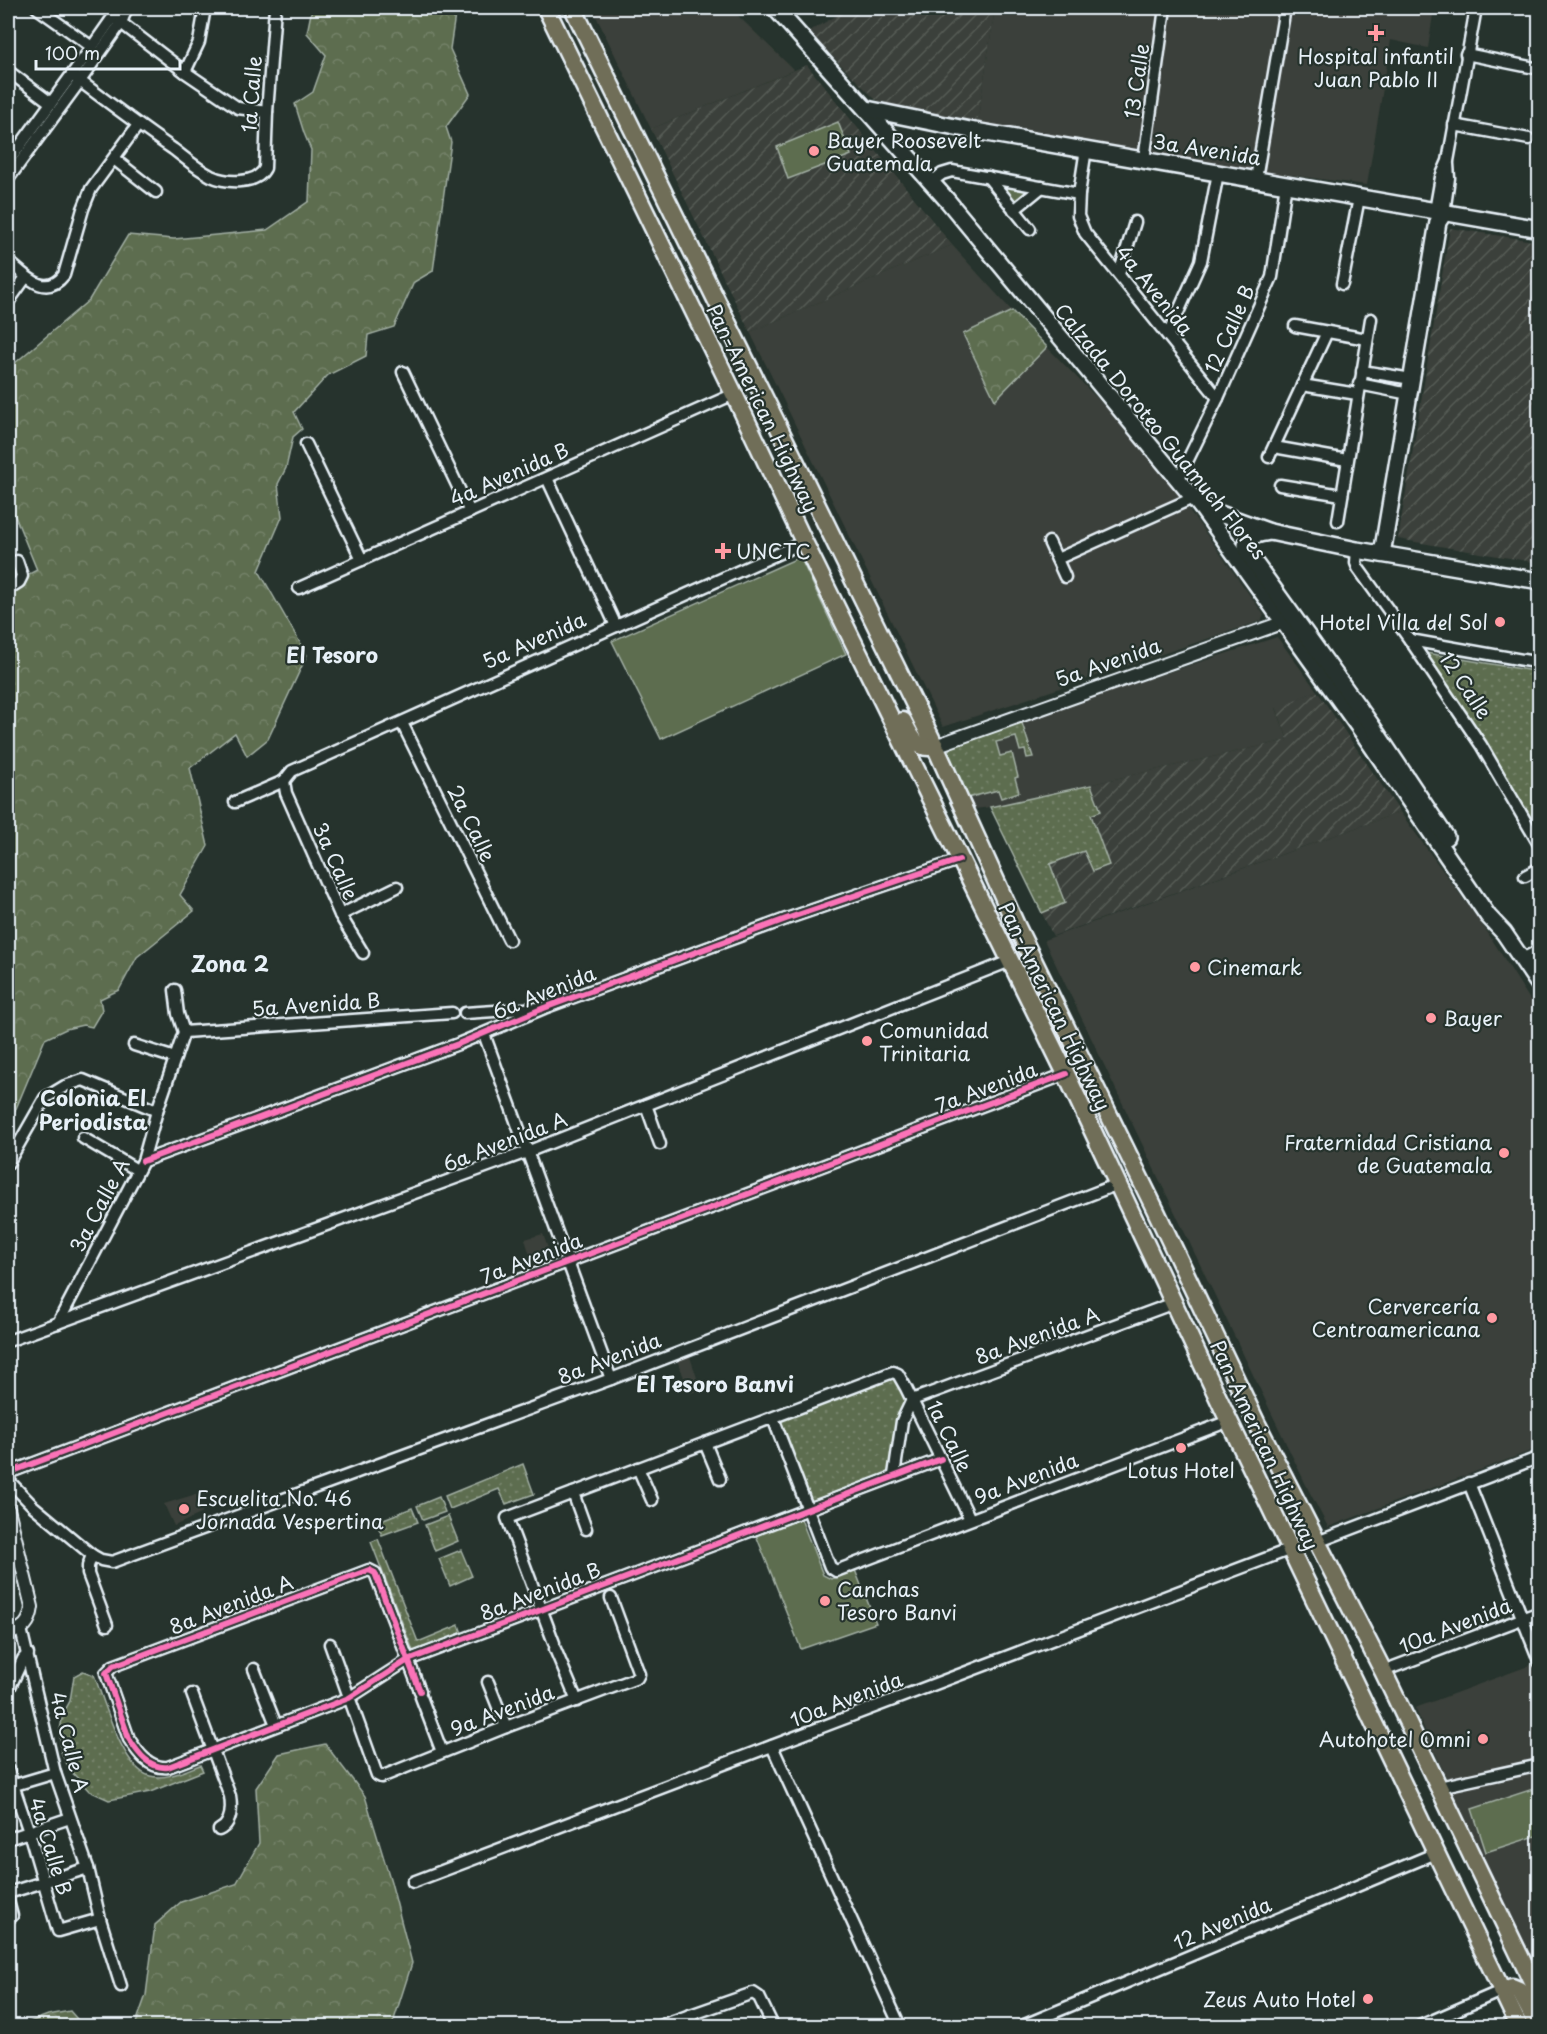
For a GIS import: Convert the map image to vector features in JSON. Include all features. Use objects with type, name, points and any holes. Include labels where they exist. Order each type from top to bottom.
[{"type":"highway","name":"Pan-American Highway","points":[[546,8],[804,542],[1066,1074],[1229,1421],[1519,2026]]},
{"type":"highway","name":"Pan-American Highway","points":[[573,8],[935,746],[1016,925],[1257,1424],[1383,1671],[1539,1998]]},
{"type":"highway","points":[[624,167],[642,185],[652,188],[655,182],[646,160]]},
{"type":"highway","points":[[760,450],[786,482],[796,500],[910,735],[921,746],[935,746]]},
{"type":"highway","points":[[960,860],[971,859],[977,864],[998,906],[1016,925]]},
{"type":"highway","points":[[1130,1209],[1148,1228],[1178,1291],[1186,1295],[1194,1292]]},
{"type":"highway","points":[[1174,1304],[1185,1303],[1193,1309],[1240,1406],[1257,1424]]},
{"type":"highway","points":[[1501,1990],[1512,1987],[1519,1990],[1538,2026]]},
{"type":"main road","name":"Calzada Doroteo Guamuch Flores","points":[[775,8],[867,109],[930,183],[1197,503],[1288,620]]},
{"type":"main road","name":"3a Avenida","points":[[867,109],[1286,184],[1439,215],[1539,229]]},
{"type":"main road","points":[[900,148],[898,136],[902,130],[912,124],[926,121]]},
{"type":"main road","points":[[1382,554],[1439,215]]},
{"type":"main road","points":[[1197,503],[1269,532],[1357,550],[1539,581]]},
{"type":"main road","name":"Calzada Doroteo Guamuch Flores","points":[[1269,532],[1249,539],[1246,545],[1247,551],[1288,620],[1488,916],[1504,933],[1539,986]]},
{"type":"street","points":[[37,8],[92,47]]},
{"type":"street","points":[[8,160],[51,103],[76,78],[92,47],[117,16],[127,8]]},
{"type":"street","points":[[185,72],[199,42],[205,8]]},
{"type":"street","name":"1a Calle","points":[[138,125],[209,175],[236,181],[256,178],[262,174],[265,168],[275,8]]},
{"type":"street","name":"13 Calle","points":[[1144,160],[1165,8]]},
{"type":"street","points":[[1256,179],[1284,8]]},
{"type":"street","points":[[1439,215],[1449,178],[1448,161],[1476,8]]},
{"type":"street","points":[[117,16],[185,72],[238,108],[267,112]]},
{"type":"street","points":[[8,179],[117,16]]},
{"type":"street","points":[[1467,54],[1539,69]]},
{"type":"street","points":[[8,71],[51,103]]},
{"type":"street","points":[[8,261],[26,277],[45,287],[52,287],[64,275],[91,189],[138,125],[76,78]]},
{"type":"street","points":[[1454,125],[1529,139]]},
{"type":"street","points":[[930,183],[942,174],[952,171],[1079,194],[1086,149]]},
{"type":"street","points":[[114,159],[156,192]]},
{"type":"street","points":[[1168,335],[1201,261],[1218,173]]},
{"type":"street","points":[[988,177],[1030,229]]},
{"type":"street","name":"12 Calle B","points":[[1178,480],[1218,398],[1272,277],[1286,184]]},
{"type":"street","points":[[1014,210],[1042,187]]},
{"type":"street","name":"4a Avenida","points":[[1079,194],[1078,216],[1085,233],[1218,398]]},
{"type":"street","points":[[1342,284],[1359,198]]},
{"type":"street","points":[[1119,274],[1135,222]]},
{"type":"street","points":[[8,302],[26,277]]},
{"type":"street","points":[[1338,521],[1371,319]]},
{"type":"street","points":[[1295,326],[1367,339]]},
{"type":"street","points":[[1327,332],[1271,452],[1347,460]]},
{"type":"street","points":[[1362,371],[1384,375],[1410,387]]},
{"type":"street","points":[[403,372],[470,512]]},
{"type":"street","points":[[1381,388],[1384,375]]},
{"type":"street","points":[[1302,386],[1358,389],[1410,387]]},
{"type":"street","name":"4a Avenida B","points":[[298,588],[734,394]]},
{"type":"street","points":[[306,444],[362,560]]},
{"type":"street","points":[[546,478],[616,626]]},
{"type":"street","points":[[1280,484],[1342,495]]},
{"type":"street","points":[[1057,560],[1197,503]]},
{"type":"street","name":"5a Avenida","points":[[234,802],[284,781],[292,771],[804,542]]},
{"type":"street","points":[[1048,542],[1065,577]]},
{"type":"street","name":"12 Calle","points":[[1357,550],[1358,568],[1481,745],[1539,846]]},
{"type":"street","points":[[8,589],[19,582],[22,576],[17,561]]},
{"type":"street","name":"5a Avenida","points":[[935,746],[1288,620]]},
{"type":"street","points":[[1410,640],[1539,663]]},
{"type":"street","name":"2a Calle","points":[[402,723],[509,940]]},
{"type":"street","name":"3a Calle","points":[[284,781],[286,793],[340,915],[363,953]]},
{"type":"street","name":"6a Avenida","points":[[140,1165],[484,1034],[544,1008],[786,919],[960,860]]},
{"type":"street","points":[[1525,876],[1539,870]]},
{"type":"street","points":[[340,915],[397,887]]},
{"type":"street","points":[[1522,959],[1539,950]]},
{"type":"street","name":"6a Avenida A","points":[[8,1341],[527,1152],[1010,961]]},
{"type":"street","points":[[175,990],[178,1014],[184,1032]]},
{"type":"street","points":[[465,1013],[544,1008]]},
{"type":"street","name":"5a Avenida B","points":[[184,1032],[452,1013]]},
{"type":"street","name":"3a Calle A","points":[[58,1323],[140,1165],[184,1032]]},
{"type":"street","points":[[484,1034],[611,1379]]},
{"type":"street","points":[[134,1045],[176,1058]]},
{"type":"street","name":"7a Avenida","points":[[8,1473],[1066,1074]]},
{"type":"street","points":[[8,1163],[45,1098],[83,1080],[157,1111]]},
{"type":"street","points":[[646,1105],[660,1144]]},
{"type":"street","points":[[83,1138],[140,1165]]},
{"type":"street","name":"8a Avenida","points":[[92,1555],[112,1562],[611,1379],[1118,1184]]},
{"type":"street","name":"8a Avenida A","points":[[912,1400],[1174,1304]]},
{"type":"street","name":"1a Calle","points":[[773,1418],[893,1372],[898,1374],[970,1519]]},
{"type":"street","points":[[894,1475],[902,1421],[912,1400]]},
{"type":"street","points":[[577,1701],[507,1519],[773,1418],[808,1508]]},
{"type":"street","name":"9a Avenida","points":[[808,1508],[830,1567],[836,1571],[1229,1421]]},
{"type":"street","points":[[705,1443],[720,1479]]},
{"type":"street","points":[[1317,1542],[1539,1457]]},
{"type":"street","name":"8a Avenida B","points":[[157,1767],[168,1767],[349,1698],[408,1660],[941,1459]]},
{"type":"street","points":[[638,1468],[652,1500]]},
{"type":"street","points":[[8,1480],[33,1506],[92,1555],[88,1574],[107,1625]]},
{"type":"street","points":[[1469,1483],[1539,1663]]},
{"type":"street","points":[[573,1493],[586,1529]]},
{"type":"street","points":[[8,1509],[32,1606],[31,1618],[21,1629],[8,1632]]},
{"type":"street","name":"10a Avenida","points":[[413,1882],[1291,1549]]},
{"type":"street","name":"8a Avenida A","points":[[157,1767],[140,1755],[129,1739],[106,1674],[112,1666],[369,1570],[372,1571],[408,1660]]},
{"type":"street","name":"9a Avenida","points":[[349,1698],[377,1775],[381,1777],[637,1678],[639,1674],[611,1599]]},
{"type":"street","name":"10a Avenida","points":[[1383,1671],[1539,1612]]},
{"type":"street","name":"4a Calle A","points":[[21,1629],[55,1773],[88,1868],[120,1986]]},
{"type":"street","points":[[330,1644],[349,1698]]},
{"type":"street","points":[[8,1691],[23,1659],[28,1654]]},
{"type":"street","points":[[408,1660],[442,1752]]},
{"type":"street","points":[[254,1668],[276,1725]]},
{"type":"street","points":[[488,1682],[506,1727]]},
{"type":"street","points":[[192,1694],[214,1750],[231,1804],[228,1822],[219,1830]]},
{"type":"street","points":[[772,1746],[900,2026]]},
{"type":"street","points":[[1439,1787],[1539,1765]]},
{"type":"street","name":"4a Calle B","points":[[8,1770],[10,1786],[29,1832],[57,1929],[60,1932],[100,1919]]},
{"type":"street","points":[[10,1786],[55,1773]]},
{"type":"street","points":[[8,1839],[70,1818]]},
{"type":"street","name":"12 Avenida","points":[[1022,2026],[1436,1853]]},
{"type":"street","points":[[8,1893],[88,1868]]},
{"type":"street","points":[[8,1901],[12,1916]]},
{"type":"street","points":[[1420,2026],[1501,1990]]},
{"type":"street","points":[[659,2026],[750,1993],[756,1993],[773,2026]]},
{"type":"street","points":[[689,2015],[694,2026]]},
{"type":"shaded area","points":[[592,8],[730,8],[794,70],[651,129]]},
{"type":"shaded area","points":[[830,8],[995,8],[976,131],[876,100],[808,32],[836,16]]},
{"type":"shaded area","points":[[995,8],[1434,8],[1428,48],[1391,40],[1367,185],[1086,149],[976,131]]},
{"type":"shaded area","name":"Bayer Roosevelt Guatemala","points":[[807,65],[952,245],[750,332],[651,129]]},
{"type":"shaded area","points":[[1450,228],[1539,242],[1539,563],[1398,539]]},
{"type":"shaded area","points":[[952,245],[1012,311],[963,334],[995,399],[1047,347],[1142,444],[1264,615],[1261,621],[943,727],[750,332]]},
{"type":"shaded area","points":[[1277,637],[1317,691],[1276,708],[1288,740],[990,807],[975,809],[967,798],[949,748],[1021,720]]},
{"type":"shaded area","points":[[1317,691],[1400,812],[1053,936],[990,807],[1288,740],[1276,707]]},
{"type":"shaded area","points":[[1400,812],[1486,930],[1539,1014],[1539,1448],[1328,1527],[1044,940]]},
{"type":"shaded area","points":[[543,1234],[550,1254],[532,1262],[525,1239]]},
{"type":"shaded area","points":[[689,1354],[701,1390],[690,1393],[677,1360]]},
{"type":"shaded area","name":"Escuelita No. 46 Jornada Vespertina","points":[[196,1494],[203,1513],[174,1526],[164,1504]]},
{"type":"shaded area","points":[[1539,1662],[1539,1984],[1415,1708]]},
{"type":"green space","points":[[312,8],[456,8],[450,49],[470,94],[446,127],[451,142],[433,271],[414,282],[394,327],[368,335],[366,356],[328,375],[294,412],[302,429],[293,437],[286,468],[278,484],[282,517],[259,571],[307,655],[268,739],[247,756],[235,733],[190,768],[208,846],[180,895],[194,911],[137,957],[119,990],[100,999],[102,1010],[92,1027],[83,1025],[66,1029],[45,1039],[10,1123],[8,1123],[8,585],[37,570],[8,499],[8,369],[89,300],[128,235],[174,239],[267,230],[309,201],[311,150],[295,104],[313,92],[326,55],[307,33]]},
{"type":"green space","name":"Bayer Roosevelt Guatemala","points":[[838,122],[851,155],[788,179],[777,147]]},
{"type":"green space","points":[[1000,184],[1030,192],[1016,204]]},
{"type":"green space","points":[[1012,311],[1047,347],[995,400],[963,334]]},
{"type":"green space","points":[[800,557],[846,654],[661,739],[612,641]]},
{"type":"green space","points":[[1426,653],[1539,672],[1539,831]]},
{"type":"green space","points":[[1021,720],[1033,757],[1027,758],[1025,750],[1020,751],[1016,737],[996,742],[1000,756],[1012,753],[1019,792],[1001,798],[998,790],[967,798],[947,753],[952,745]]},
{"type":"green space","points":[[1091,785],[1101,811],[1091,815],[1109,865],[1093,871],[1084,851],[1050,864],[1065,903],[1042,913],[990,807]]},
{"type":"green space","points":[[894,1375],[908,1399],[891,1473],[810,1504],[777,1420]]},
{"type":"green space","points":[[523,1464],[534,1494],[506,1504],[499,1489],[450,1509],[445,1496]]},
{"type":"green space","points":[[439,1497],[445,1512],[423,1520],[417,1506]]},
{"type":"green space","points":[[412,1508],[418,1522],[382,1535],[376,1522]]},
{"type":"green space","points":[[448,1516],[458,1541],[435,1551],[425,1525]]},
{"type":"green space","name":"Canchas Tesoro Banvi","points":[[801,1519],[823,1575],[831,1579],[855,1570],[876,1623],[801,1649],[756,1535]]},
{"type":"green space","points":[[378,1539],[418,1642],[459,1625],[463,1636],[415,1656],[371,1542]]},
{"type":"green space","points":[[461,1550],[472,1576],[450,1586],[439,1559]]},
{"type":"green space","points":[[83,1671],[94,1675],[115,1732],[131,1761],[140,1771],[150,1776],[163,1777],[200,1765],[203,1771],[150,1792],[109,1800],[89,1791],[70,1770],[61,1752],[60,1730],[63,1714],[70,1701],[74,1676]]},
{"type":"green space","points":[[325,1744],[365,1796],[412,1963],[392,2026],[135,2026],[146,1995],[155,1925],[181,1902],[236,1884],[259,1843],[256,1788],[279,1754]]},
{"type":"green space","points":[[1539,1787],[1539,1835],[1486,1852],[1472,1809]]},
{"type":"green space","points":[[70,2011],[83,2026],[19,2026],[48,2015]]},
{"type":"cycle path","points":[[143,1161],[458,1044],[544,1008],[786,919],[959,860]]},
{"type":"cycle path","points":[[8,1473],[1066,1074]]},
{"type":"cycle path","points":[[420,1691],[375,1573],[369,1570],[113,1666],[106,1673],[132,1744],[150,1763],[168,1767],[349,1698],[408,1660],[941,1459]]},
{"type":"place","name":"Hospital infantil Juan Pablo II","points":[[1376,33]]},
{"type":"place","name":"Bayer Roosevelt Guatemala","points":[[814,151]]},
{"type":"place","name":"UNCTC","points":[[723,551]]},
{"type":"place","name":"Hotel Villa del Sol","points":[[1500,622]]},
{"type":"place","name":"Cinemark","points":[[1195,967]]},
{"type":"place","name":"Bayer","points":[[1431,1018]]},
{"type":"place","name":"Comunidad Trinitaria","points":[[867,1041]]},
{"type":"place","name":"Fraternidad Cristiana de Guatemala","points":[[1504,1153]]},
{"type":"place","name":"Cervercería Centroamericana","points":[[1492,1318]]},
{"type":"place","name":"Lotus Hotel","points":[[1181,1448]]},
{"type":"place","name":"Escuelita No. 46 Jornada Vespertina","points":[[184,1509]]},
{"type":"place","name":"Canchas Tesoro Banvi","points":[[825,1601]]},
{"type":"place","name":"Autohotel Omni","points":[[1483,1739]]},
{"type":"place","name":"Zeus Auto Hotel","points":[[1368,1999]]},
{"type":"district","name":"El Tesoro","points":[[332,654]]},
{"type":"district","name":"Zona 2","points":[[230,962]]},
{"type":"district","name":"Colonia El Periodista","points":[[93,1109]]},
{"type":"district","name":"El Tesoro Banvi","points":[[715,1383]]}]
